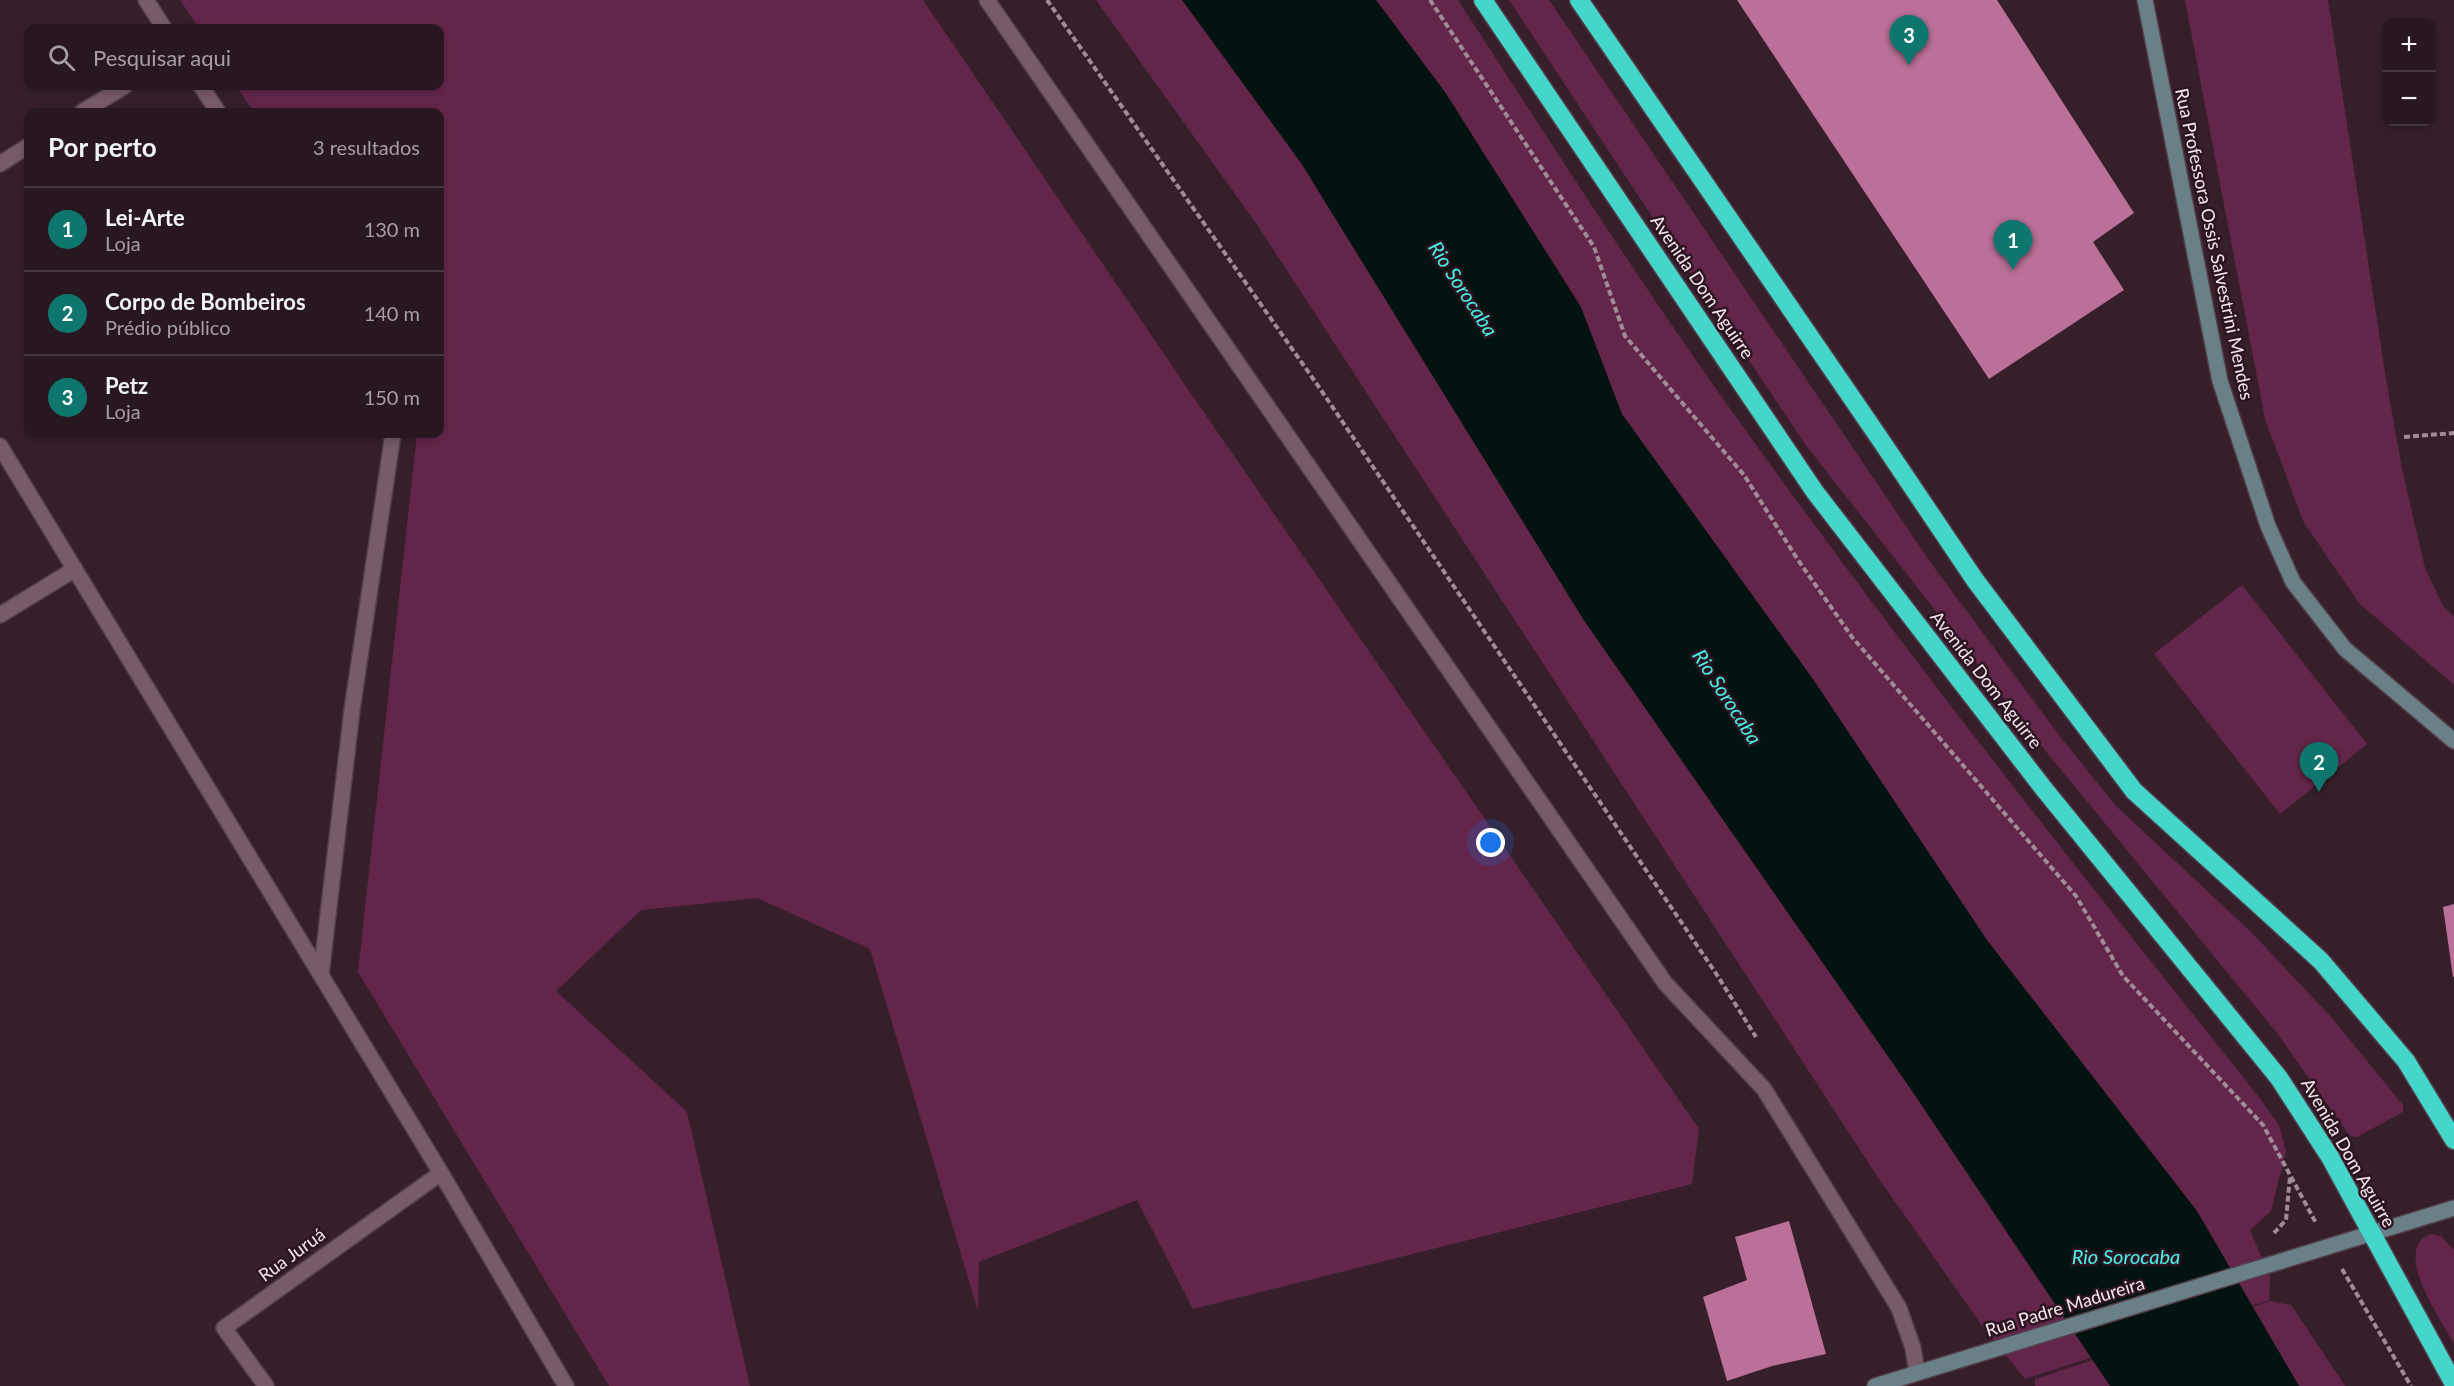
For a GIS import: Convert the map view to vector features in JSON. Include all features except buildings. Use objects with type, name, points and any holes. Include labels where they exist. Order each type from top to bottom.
[{"type":"highway","name":"Avenida Dom Aguirre","points":[[1483,0],[1815,492],[2044,789],[2279,1078],[2325,1149],[2454,1384]]},
{"type":"highway","points":[[1579,0],[1975,580],[2134,791],[2321,961],[2406,1061],[2454,1140]]},
{"type":"main road","name":"Rua Professora Ossis Salvestrini Mendes","points":[[2145,0],[2220,381],[2268,526],[2293,582],[2345,649],[2454,741]]},
{"type":"main road","name":"Rua Padre Madureira","points":[[1875,1386],[2454,1208]]},
{"type":"lane","points":[[146,0],[161,24]]},
{"type":"lane","points":[[987,0],[1665,983],[1764,1089],[1899,1308],[1913,1348],[1917,1373]]},
{"type":"lane","points":[[89,108],[118,90]]},
{"type":"lane","points":[[204,90],[215,108]]},
{"type":"lane","points":[[0,164],[24,149]]},
{"type":"lane","points":[[321,975],[352,710],[392,438]]},
{"type":"lane","points":[[0,446],[441,1173],[566,1386]]},
{"type":"lane","points":[[0,615],[75,569]]},
{"type":"lane","name":"Rua Juruá","points":[[266,1386],[224,1328],[441,1173]]},
{"type":"path","points":[[1047,0],[1321,390],[1710,965],[1760,1043]]},
{"type":"path","points":[[1430,0],[1594,247],[1625,336],[1744,475],[1798,560],[1852,637],[2076,896],[2123,976],[2263,1125],[2329,1247],[2411,1386]]},
{"type":"path","points":[[2404,437],[2454,433]]},
{"type":"path","points":[[2268,1239],[2286,1220],[2290,1176]]},
{"type":"shaded area","points":[[180,0],[923,0],[1194,398],[1699,1129],[1692,1184],[1193,1309],[1137,1200],[979,1262],[978,1311],[870,949],[757,898],[641,910],[556,991],[687,1112],[750,1386],[609,1386],[358,972],[417,438],[444,438],[444,108],[251,108],[239,90],[444,90],[444,24],[196,24]]},
{"type":"shaded area","points":[[1096,0],[1458,0],[1678,334],[1815,526],[2002,772],[2279,1125],[2286,1151],[2271,1211],[2250,1230],[2270,1277],[2269,1300],[2025,1379],[1983,1327],[1879,1179],[1258,226]]},
{"type":"shaded area","points":[[1509,0],[1549,0],[1933,566],[2062,739],[2115,805],[2251,932],[2331,1017],[2403,1105],[2403,1112],[2357,1137],[2350,1136],[2277,1033],[2044,749],[1805,444]]},
{"type":"shaded area","points":[[2185,0],[2328,0],[2402,469],[2425,568],[2443,606],[2454,617],[2454,685],[2359,603],[2304,523],[2265,419]]},
{"type":"shaded area","points":[[2242,585],[2367,744],[2280,814],[2154,654]]},
{"type":"shaded area","points":[[2430,1234],[2441,1236],[2454,1250],[2454,1344],[2426,1294],[2416,1266],[2419,1243]]},
{"type":"shaded area","points":[[2270,1301],[2291,1305],[2345,1386],[2035,1386],[2035,1379]]},
{"type":"water","name":"Rio Sorocaba","points":[[1182,0],[1376,0],[1445,92],[1581,307],[1622,414],[1815,682],[1987,940],[2197,1211],[2299,1386],[2110,1386],[1910,1088],[1583,619],[1301,163]]},
{"type":"place","name":"Petz","points":[[1909,65]]},
{"type":"place","name":"Lei-Arte","points":[[2013,270]]},
{"type":"place","name":"Corpo de Bombeiros","points":[[2319,792]]}]
